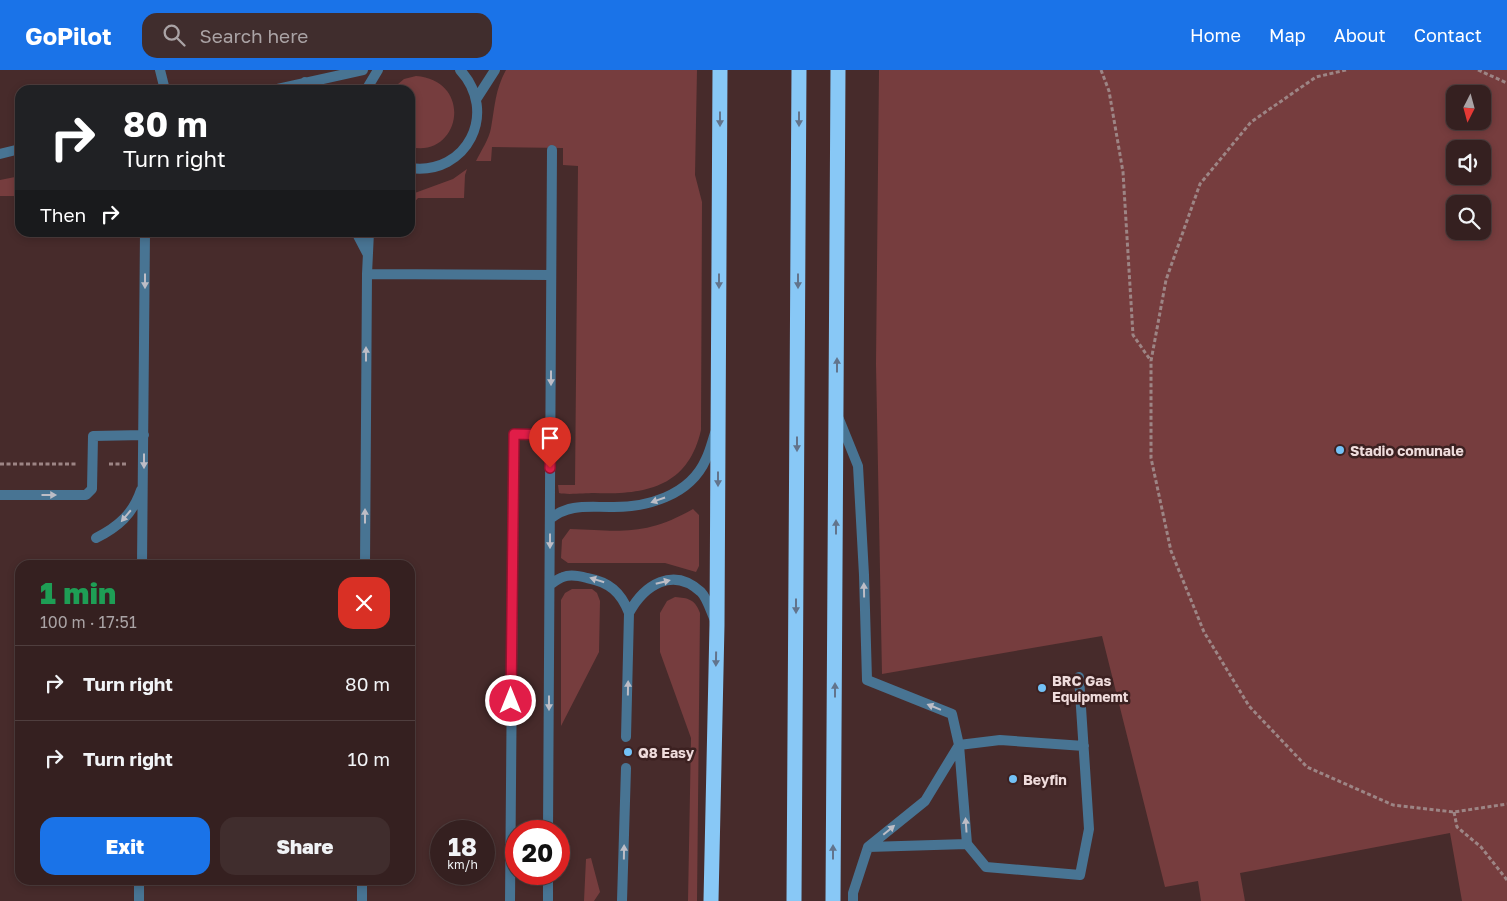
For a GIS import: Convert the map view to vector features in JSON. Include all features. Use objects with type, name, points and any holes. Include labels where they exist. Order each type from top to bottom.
[{"type":"highway","points":[[710,901],[717,625],[720,70]]},
{"type":"highway","points":[[794,901],[800,70]]},
{"type":"highway","points":[[833,901],[838,70]]},
{"type":"street","points":[[160,70],[164,85]]},
{"type":"street","points":[[293,85],[363,70]]},
{"type":"street","points":[[369,85],[378,70]]},
{"type":"street","points":[[415,170],[442,165],[453,159],[466,146],[476,127],[478,109],[476,98],[472,84],[460,70]]},
{"type":"street","points":[[476,98],[495,70]]},
{"type":"street","points":[[714,70],[720,88]]},
{"type":"street","points":[[305,82],[311,85]]},
{"type":"street","points":[[0,154],[15,150]]},
{"type":"street","points":[[548,820],[552,150]]},
{"type":"street","points":[[142,560],[145,237]]},
{"type":"street","points":[[359,237],[367,253]]},
{"type":"street","points":[[365,560],[369,237]]},
{"type":"street","points":[[367,274],[551,275]]},
{"type":"street","points":[[837,413],[858,466],[867,680],[952,714],[960,745],[968,844],[986,867],[1080,874],[1088,829],[1079,677]]},
{"type":"street","points":[[550,519],[559,511],[576,506],[624,508],[659,501],[686,485],[706,460],[718,425]]},
{"type":"street","points":[[510,901],[514,434],[551,435]]},
{"type":"street","points":[[0,495],[86,495],[92,489],[93,436],[144,435]]},
{"type":"street","points":[[96,538],[112,530],[127,517],[138,498],[144,482]]},
{"type":"street","points":[[550,585],[564,576],[580,576],[602,581],[617,591],[629,613]]},
{"type":"street","points":[[626,737],[629,613],[636,601],[647,588],[666,580],[683,581],[702,593],[717,625]]},
{"type":"street","points":[[960,745],[1000,740],[1084,746]]},
{"type":"street","points":[[853,901],[853,893],[868,848],[925,801],[960,745]]},
{"type":"street","points":[[622,901],[626,768]]},
{"type":"street","points":[[868,848],[968,844]]},
{"type":"street","points":[[139,901],[140,885]]},
{"type":"street","points":[[362,885],[362,901]]},
{"type":"street","points":[[548,885],[548,901]]},
{"type":"path","points":[[1101,70],[1109,91],[1123,172],[1134,335],[1151,361]]},
{"type":"path","points":[[1346,70],[1316,77],[1251,122],[1200,184],[1166,280],[1151,361],[1151,458],[1171,551],[1204,632],[1249,706],[1307,767],[1393,805],[1454,812],[1507,804]]},
{"type":"path","points":[[1478,70],[1507,83]]},
{"type":"path","points":[[0,464],[144,464]]},
{"type":"path","points":[[1454,812],[1457,827],[1481,847],[1507,880]]},
{"type":"shaded area","points":[[506,70],[697,70],[695,175],[702,202],[701,430],[695,449],[686,464],[675,476],[662,484],[631,492],[559,493],[558,485],[575,485],[578,166],[563,165],[563,148],[492,147],[491,161],[476,161],[490,132],[497,91]]},
{"type":"shaded area","points":[[879,70],[1507,70],[1507,901],[1462,901],[1450,833],[1240,873],[1245,901],[1201,901],[1198,881],[1165,887],[1102,636],[882,674],[876,364]]},
{"type":"shaded area","points":[[416,76],[435,81],[447,91],[453,104],[454,118],[449,131],[440,142],[427,148],[415,147],[415,85],[397,85],[404,79]]},
{"type":"shaded area","points":[[467,169],[464,198],[418,198],[415,201],[415,193],[453,179]]},
{"type":"shaded area","points":[[15,177],[15,196],[0,196],[0,180]]},
{"type":"shaded area","points":[[693,509],[699,515],[699,566],[696,572],[665,563],[568,563],[561,558],[562,540],[570,529],[619,531],[647,528],[676,518]]},
{"type":"shaded area","points":[[572,589],[592,589],[597,593],[600,601],[599,652],[561,726],[561,600],[565,593]]},
{"type":"shaded area","points":[[675,597],[690,600],[696,605],[700,613],[697,901],[688,901],[691,738],[660,652],[660,613],[667,601]]},
{"type":"shaded area","points":[[591,858],[600,892],[594,901],[584,901],[586,859]]},
{"type":"place","name":"Stadio comunale","points":[[1340,450]]},
{"type":"place","name":"BRC Gas Equipmemt","points":[[1042,688]]},
{"type":"place","name":"Q8 Easy","points":[[628,752]]},
{"type":"place","name":"Beyfin","points":[[1013,779]]},
{"type":"route","points":[[511,701],[514,434],[551,435],[550,468]]}]
